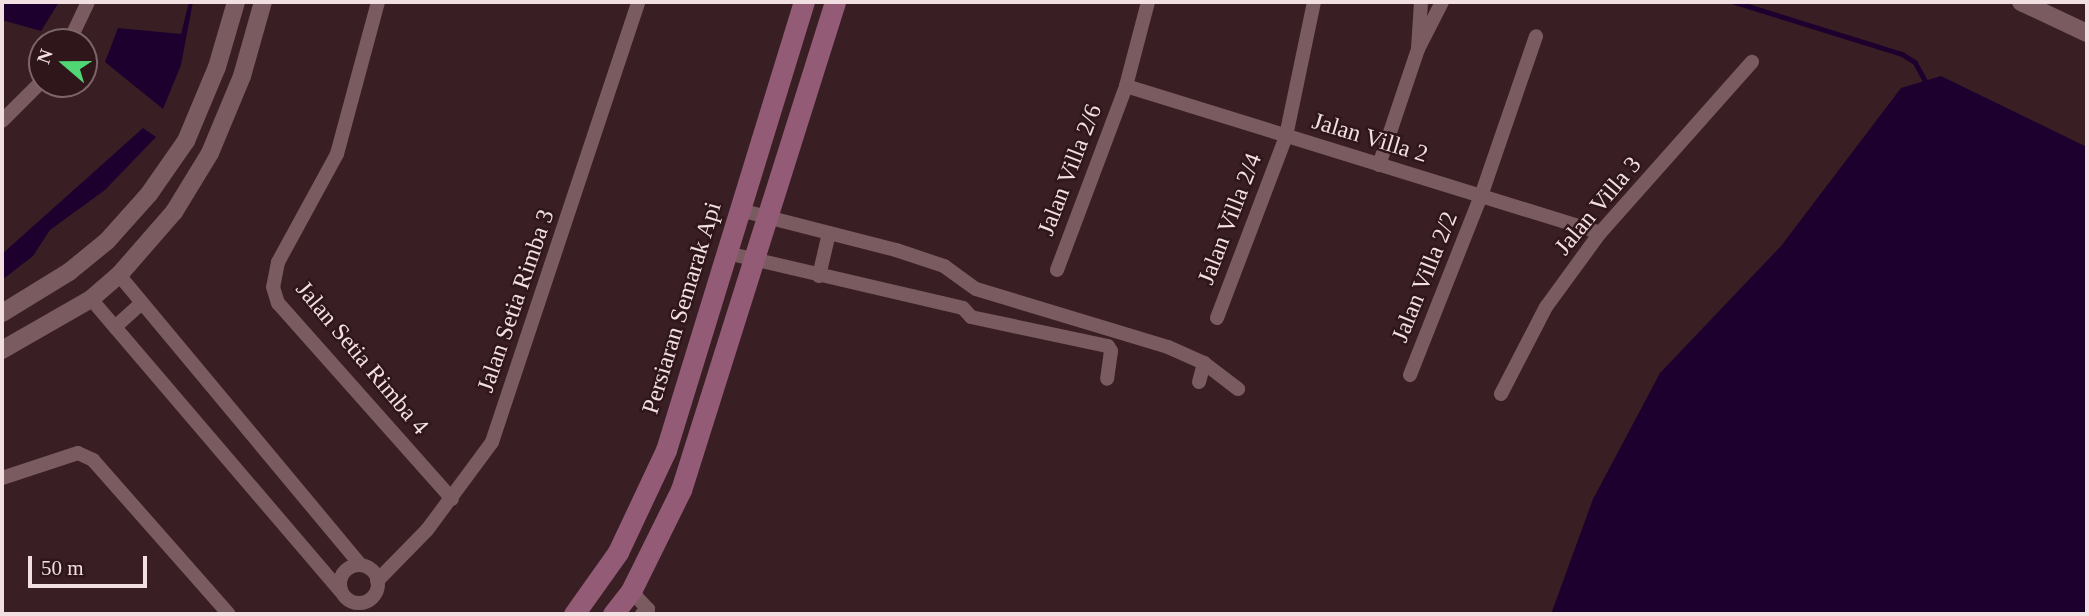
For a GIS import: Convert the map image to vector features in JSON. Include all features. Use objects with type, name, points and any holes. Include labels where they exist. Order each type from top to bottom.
[{"type":"main road","name":"Persiaran Semarak Api","points":[[574,614],[618,552],[666,450],[804,2]]},
{"type":"main road","points":[[613,614],[631,591],[681,490],[835,2]]},
{"type":"street","points":[[76,28],[88,2]]},
{"type":"street","points":[[2,313],[97,249],[149,194],[186,141],[217,67],[236,2]]},
{"type":"street","points":[[2,350],[91,299],[118,275],[174,212],[210,153],[242,76],[263,2]]},
{"type":"street","name":"Jalan Setia Rimba 4","points":[[378,2],[337,153],[278,262],[274,288],[278,303],[452,499]]},
{"type":"street","name":"Jalan Setia Rimba 3","points":[[377,581],[452,499],[492,442],[522,362],[638,2]]},
{"type":"street","name":"Jalan Villa 2/6","points":[[1057,270],[1126,86],[1148,2]]},
{"type":"street","name":"Jalan Villa 2/4","points":[[1217,318],[1286,136],[1314,2]]},
{"type":"street","points":[[1418,49],[1421,2]]},
{"type":"street","points":[[1379,165],[1418,49],[1442,2]]},
{"type":"street","points":[[2021,2],[2087,33]]},
{"type":"street","name":"Jalan Villa 2/2","points":[[1410,375],[1481,196],[1536,36]]},
{"type":"street","name":"Jalan Villa 3","points":[[1501,394],[1546,307],[1600,233],[1752,62]]},
{"type":"street","name":"Jalan Villa 2","points":[[1126,86],[1600,233]]},
{"type":"street","points":[[5,114],[28,93]]},
{"type":"street","points":[[740,209],[944,266],[976,289],[1102,324],[1203,363],[1238,389]]},
{"type":"street","points":[[819,276],[829,233]]},
{"type":"street","points":[[727,253],[963,309],[971,317],[1108,346],[1111,351],[1107,379]]},
{"type":"street","points":[[118,275],[360,564],[372,569],[377,581],[372,597],[357,603],[342,614]]},
{"type":"street","points":[[963,309],[976,289]]},
{"type":"street","points":[[91,299],[341,592],[357,603]]},
{"type":"street","points":[[115,327],[142,303]]},
{"type":"street","points":[[1199,382],[1203,363]]},
{"type":"street","points":[[2,478],[78,453],[93,460],[229,614]]},
{"type":"street","points":[[341,592],[341,576],[360,564]]},
{"type":"street","points":[[631,591],[648,609],[642,614]]},
{"type":"shaded area","points":[[2,2],[59,2],[43,28],[30,28],[2,20]]},
{"type":"shaded area","points":[[189,2],[193,2],[181,65],[163,109],[105,62],[118,28],[181,34]]},
{"type":"shaded area","points":[[1941,76],[2087,147],[2087,614],[1551,614],[1593,499],[1660,373],[1781,246],[1901,88]]},
{"type":"shaded area","points":[[143,128],[156,137],[105,190],[50,230],[33,256],[2,280],[2,254]]},
{"type":"waterway","points":[[1735,2],[1902,54],[1915,62],[1925,80]]}]
